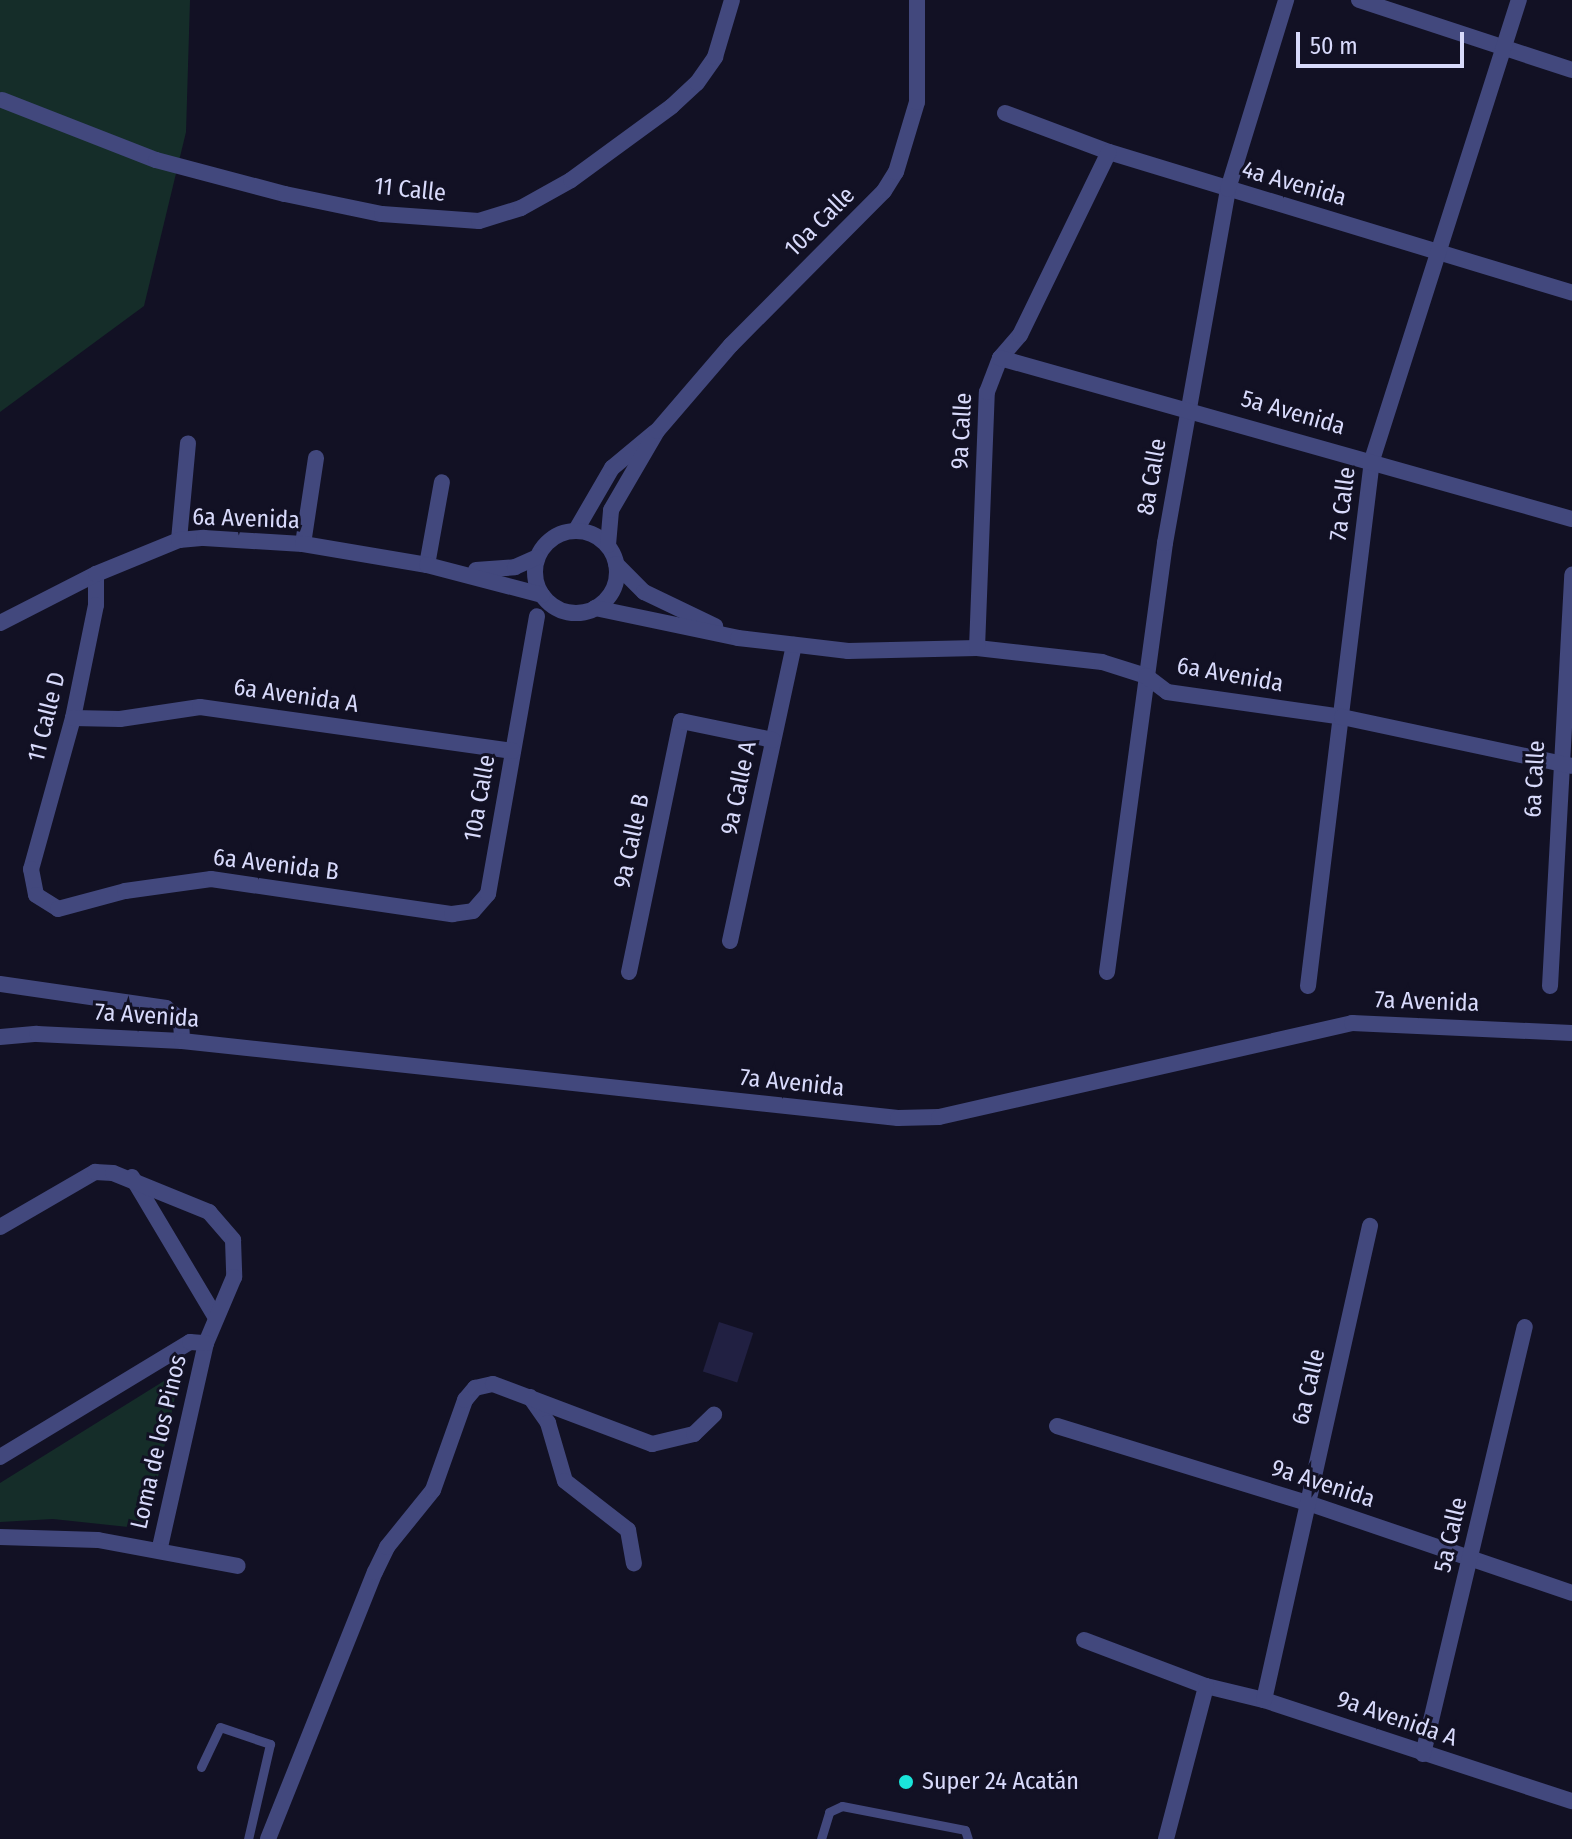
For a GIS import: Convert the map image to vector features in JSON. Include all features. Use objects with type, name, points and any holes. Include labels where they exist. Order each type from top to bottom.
[{"type":"street","name":"11 Calle","points":[[2,100],[156,160],[285,194],[382,214],[479,221],[521,208],[571,180],[672,106],[697,83],[715,57],[732,0]]},
{"type":"street","name":"10a Calle","points":[[576,530],[612,468],[657,431],[731,345],[891,181],[907,145],[917,102],[917,0]]},
{"type":"street","name":"8a Calle","points":[[1107,972],[1146,676],[1228,189],[1286,0]]},
{"type":"street","points":[[1359,0],[1572,70]]},
{"type":"street","name":"7a Calle","points":[[1308,986],[1372,460],[1519,0]]},
{"type":"street","name":"4a Avenida","points":[[1005,113],[1109,152],[1572,293]]},
{"type":"street","name":"9a Calle","points":[[977,648],[987,392],[1000,358],[1020,335],[1109,152]]},
{"type":"street","name":"5a Avenida","points":[[1000,358],[1372,460],[1572,519]]},
{"type":"street","name":"10a Calle","points":[[608,545],[611,510],[657,431]]},
{"type":"street","points":[[179,540],[188,443]]},
{"type":"street","points":[[303,544],[316,458]]},
{"type":"street","points":[[427,565],[442,482]]},
{"type":"street","points":[[576,530],[608,545],[616,564],[613,590],[595,608],[572,613],[542,595],[535,570],[537,557],[552,538],[576,530]]},
{"type":"street","name":"6a Avenida","points":[[0,623],[96,574],[179,540],[303,544],[458,571],[542,595]]},
{"type":"street","name":"6a Avenida","points":[[458,571],[515,567],[537,557]]},
{"type":"street","name":"6a Avenida","points":[[616,564],[644,592],[738,638]]},
{"type":"street","name":"11 Calle D","points":[[31,869],[73,718],[96,605],[96,574]]},
{"type":"street","name":"6a Calle","points":[[1550,986],[1565,764],[1572,575]]},
{"type":"street","name":"6a Avenida","points":[[595,608],[738,638],[794,645],[904,652],[977,648],[1102,662],[1146,676],[1167,692],[1342,717],[1565,764]]},
{"type":"street","name":"10a Calle","points":[[488,894],[537,616]]},
{"type":"street","name":"9a Calle A","points":[[730,941],[794,645]]},
{"type":"street","name":"6a Avenida A","points":[[73,718],[120,719],[200,707],[513,751]]},
{"type":"street","name":"9a Calle B","points":[[629,972],[681,721],[773,740]]},
{"type":"street","name":"6a Avenida B","points":[[31,869],[32,887],[42,901],[66,910],[125,891],[211,879],[452,914],[473,911],[488,894]]},
{"type":"street","points":[[0,984],[166,1008],[181,1020],[182,1041]]},
{"type":"street","name":"7a Avenida","points":[[0,1037],[37,1034],[182,1041],[898,1118],[939,1117],[1338,1025],[1439,1024],[1572,1033]]},
{"type":"street","name":"Loma de los Pinos","points":[[0,1227],[95,1172],[132,1177],[209,1212],[227,1229],[237,1265],[206,1343],[159,1551]]},
{"type":"street","points":[[132,1177],[216,1318]]},
{"type":"street","name":"6a Calle","points":[[1264,1700],[1370,1226]]},
{"type":"street","name":"5a Calle","points":[[1423,1754],[1525,1327]]},
{"type":"street","name":"Loma de los Pinos","points":[[0,1457],[190,1342],[206,1343]]},
{"type":"street","points":[[268,1839],[375,1572],[387,1547],[433,1490],[465,1400],[475,1388],[493,1384],[652,1444],[671,1444],[694,1434],[714,1415]]},
{"type":"street","points":[[530,1397],[548,1423],[565,1481],[628,1530],[634,1563]]},
{"type":"street","name":"9a Avenida","points":[[1057,1426],[1308,1503],[1572,1593]]},
{"type":"street","name":"Loma de los Pinos","points":[[0,1537],[98,1540],[238,1566]]},
{"type":"street","points":[[1084,1640],[1206,1686],[1166,1839]]},
{"type":"street","name":"9a Avenida A","points":[[1206,1686],[1264,1700],[1572,1801]]},
{"type":"lane","points":[[201,1767],[220,1727],[270,1744],[248,1839]]},
{"type":"lane","points":[[821,1839],[829,1812],[842,1806],[965,1830],[968,1839]]},
{"type":"green space","points":[[0,0],[190,0],[186,132],[144,306],[0,412]]},
{"type":"green space","points":[[172,1376],[179,1378],[147,1529],[53,1519],[0,1522],[0,1483]]},
{"type":"building","points":[[719,1322],[753,1333],[737,1383],[703,1371]]},
{"type":"place","name":"Super 24 Acatán","points":[[906,1782]]}]
